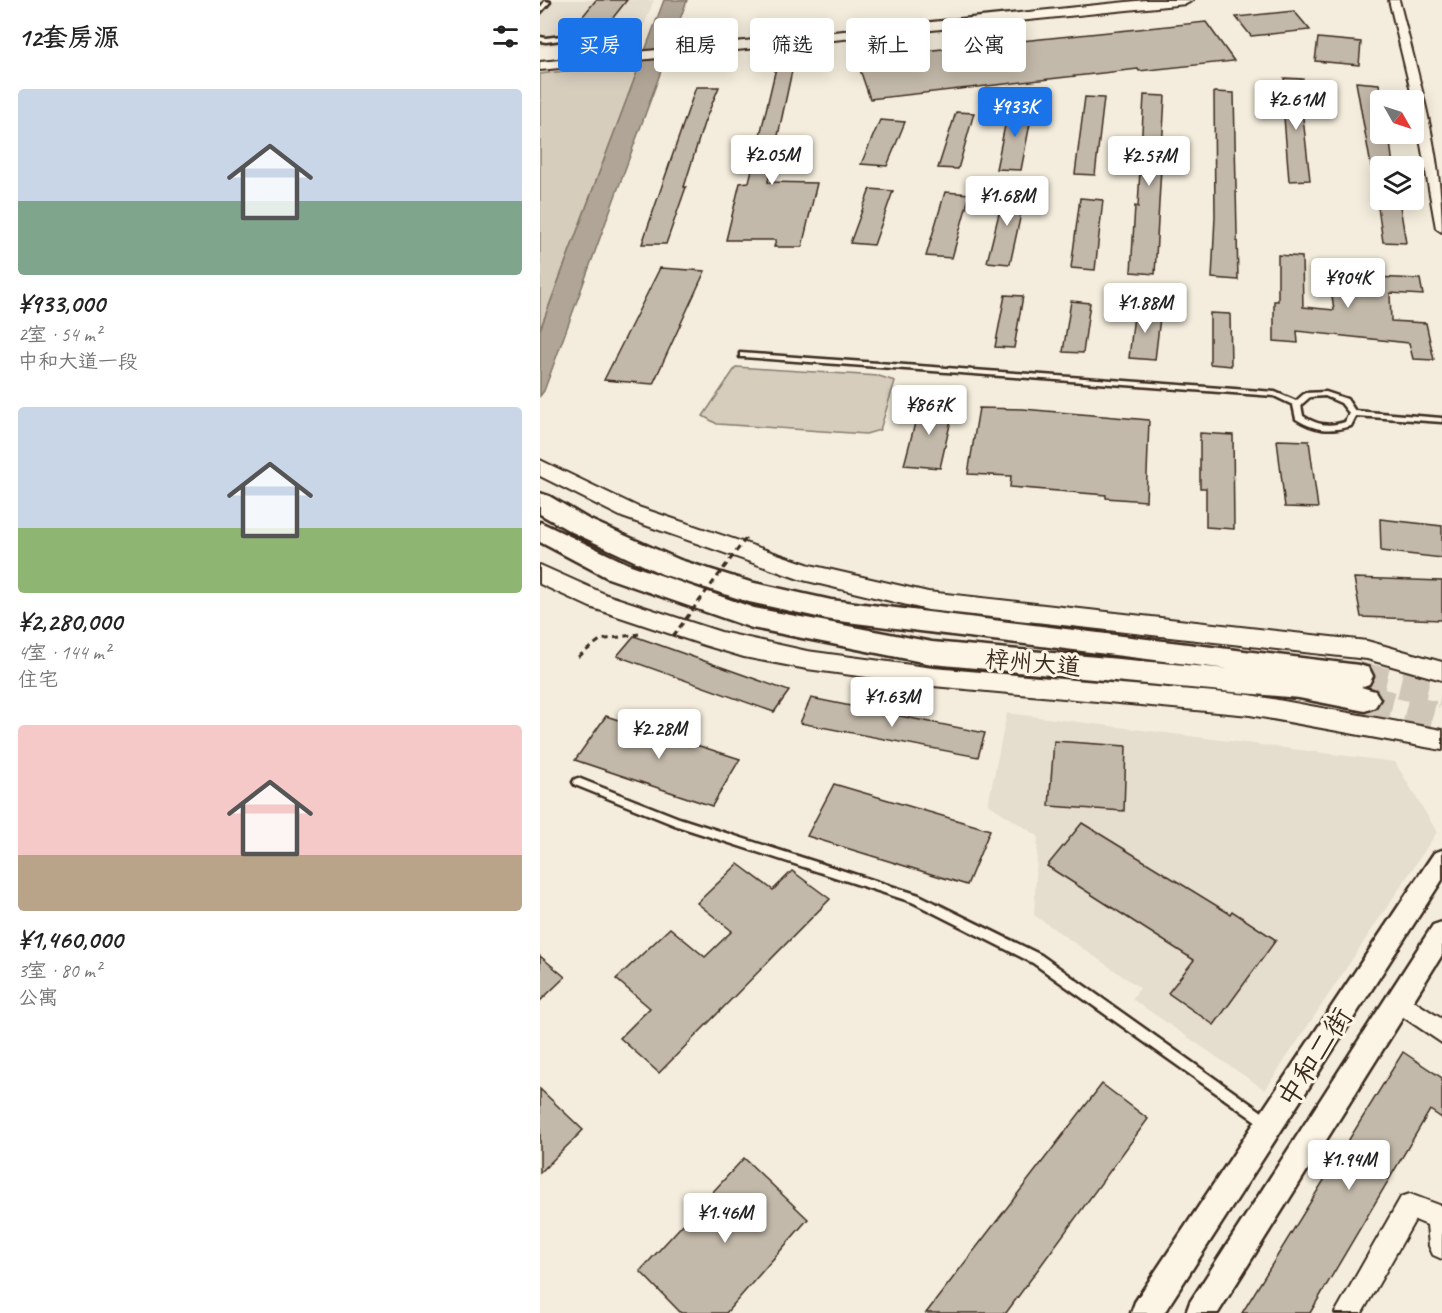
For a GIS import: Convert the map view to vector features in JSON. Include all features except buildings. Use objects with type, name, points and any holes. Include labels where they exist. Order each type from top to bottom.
[{"type":"highway","name":"梓州大道","points":[[540,502],[579,525],[671,567],[749,592],[831,610],[1284,665],[1362,688],[1299,687],[932,653],[785,625],[752,618],[618,571],[540,531]]},
{"type":"main road","points":[[738,41],[1106,0]]},
{"type":"main road","points":[[738,42],[1186,0]]},
{"type":"main road","points":[[540,58],[558,57]]},
{"type":"main road","points":[[540,66],[558,63]]},
{"type":"main road","points":[[540,467],[630,512],[807,573],[928,601],[1367,650],[1442,670]]},
{"type":"main road","points":[[540,573],[556,584],[613,606],[743,648],[842,665],[951,679],[1252,706],[1395,734],[1442,740]]},
{"type":"street","points":[[1394,0],[1421,112],[1442,228]]},
{"type":"street","name":"中和二街","points":[[1146,1313],[1442,860]]},
{"type":"street","name":"中和二街","points":[[1202,1313],[1442,933]]},
{"type":"street","points":[[1398,1001],[1442,1032]]},
{"type":"street","points":[[1348,1313],[1410,1206],[1439,1217],[1442,1246]]},
{"type":"lane","points":[[540,11],[547,2]]},
{"type":"lane","points":[[540,39],[558,38]]},
{"type":"lane","points":[[743,355],[1275,394],[1297,404]]},
{"type":"lane","points":[[1297,404],[1308,395],[1326,394],[1344,401],[1353,412],[1442,420]]},
{"type":"lane","points":[[1297,404],[1299,417],[1312,427],[1332,429],[1348,424],[1353,412]]},
{"type":"lane","points":[[578,783],[677,822],[915,898],[1037,959],[1270,1124]]},
{"type":"path","points":[[673,636],[747,537]]},
{"type":"path","points":[[578,657],[600,640],[642,634]]},
{"type":"shaded area","points":[[540,0],[654,0],[642,31],[642,18],[558,18],[558,45],[540,47]]},
{"type":"shaded area","points":[[664,0],[687,0],[680,18],[657,18]]},
{"type":"shaded area","points":[[654,27],[654,72],[661,72],[544,391],[540,396],[540,330],[637,72],[642,72],[642,59]]},
{"type":"shaded area","points":[[637,72],[540,330],[540,74]]},
{"type":"shaded area","points":[[736,367],[879,376],[895,381],[880,430],[866,434],[717,424],[703,416]]},
{"type":"shaded area","points":[[1007,713],[1395,762],[1437,832],[1265,1090],[1132,999],[1140,988],[1034,915],[1038,836],[988,804]]},
{"type":"tunnel","points":[[1359,676],[1442,694]]},
{"type":"tunnel","points":[[1365,699],[1442,717]]}]
